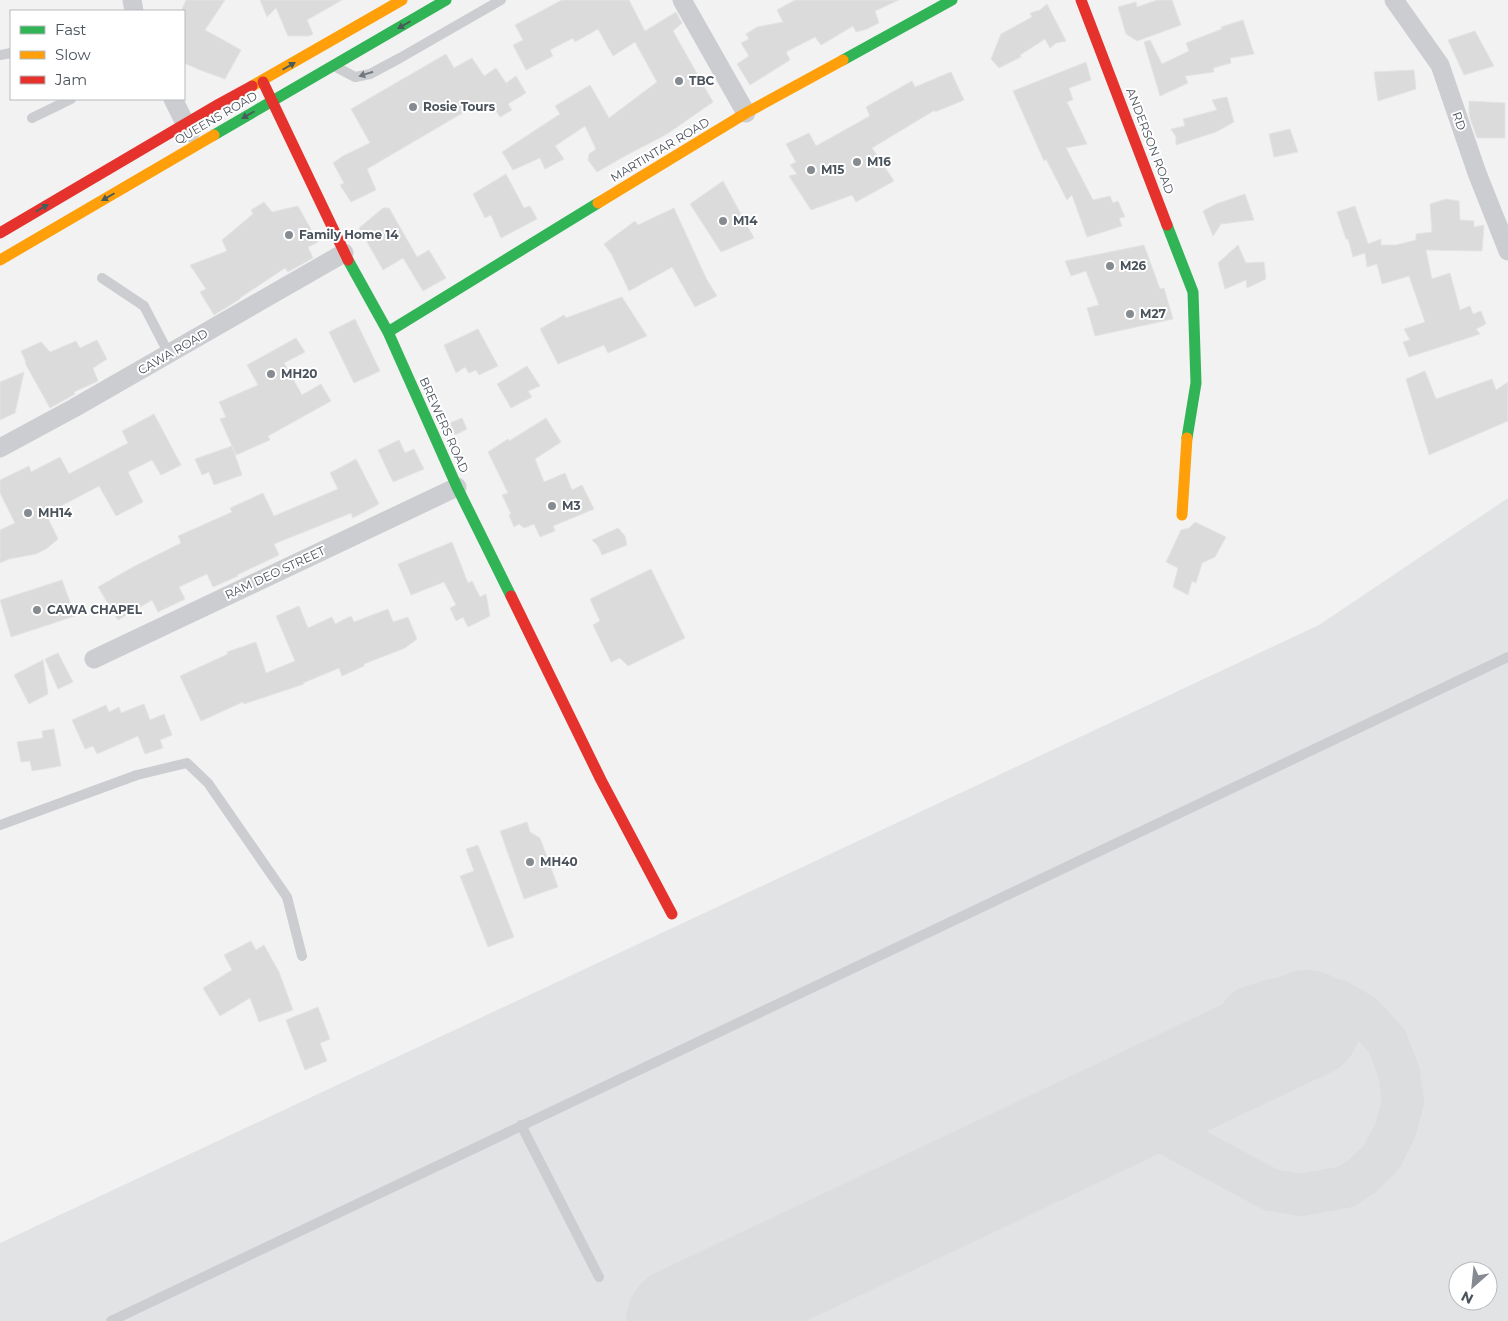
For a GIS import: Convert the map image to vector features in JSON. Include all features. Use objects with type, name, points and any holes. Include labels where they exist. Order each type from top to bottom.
[{"type":"street","name":"QUEENS ROAD","points":[[0,232],[402,0]]},
{"type":"street","name":"QUEENS ROAD","points":[[0,260],[446,0]]},
{"type":"street","points":[[682,0],[746,113]]},
{"type":"street","name":"MARTINTAR ROAD","points":[[388,332],[746,113],[952,0]]},
{"type":"street","name":"ANDERSON ROAD","points":[[1081,0],[1193,292],[1196,384],[1187,433],[1182,515]]},
{"type":"street","name":"RD","points":[[1394,0],[1440,65],[1477,173],[1508,251]]},
{"type":"street","name":"BREWERS ROAD","points":[[262,81],[273,100],[344,253],[388,332],[456,487],[601,780],[672,914]]},
{"type":"street","points":[[174,100],[197,145]]},
{"type":"street","name":"CAWA ROAD","points":[[0,448],[74,408],[344,253]]},
{"type":"street","name":"RAM DEO STREET","points":[[94,659],[456,487]]},
{"type":"lane","points":[[333,66],[355,77],[370,74],[501,0]]},
{"type":"lane","points":[[32,118],[69,100]]},
{"type":"lane","points":[[102,278],[144,306],[169,354]]},
{"type":"lane","points":[[111,1321],[1508,658]]},
{"type":"lane","points":[[0,826],[137,775],[187,763],[208,782],[287,897],[302,956]]},
{"type":"lane","points":[[521,1126],[599,1277]]},
{"type":"shaded area","points":[[1508,498],[1508,1321],[0,1321],[0,1243],[1319,625]]},
{"type":"building","points":[[186,0],[225,0],[205,30],[241,50],[225,79],[185,63],[185,10],[182,9]]},
{"type":"building","points":[[260,0],[342,0],[307,20],[313,34],[309,36],[288,36],[276,8],[267,17]]},
{"type":"building","points":[[562,0],[629,0],[645,31],[676,12],[682,23],[673,31],[713,102],[667,134],[597,172],[588,160],[589,154],[596,149],[585,126],[555,146],[564,159],[545,169],[540,158],[513,170],[502,152],[560,114],[555,106],[590,85],[609,118],[657,82],[635,42],[613,56],[598,29],[575,42],[573,38],[550,50],[553,56],[526,70],[513,45],[523,40],[515,25]]},
{"type":"building","points":[[795,0],[899,0],[875,11],[879,23],[867,29],[856,32],[853,26],[821,45],[815,37],[786,52],[790,60],[750,85],[737,64],[749,56],[741,43],[749,39],[746,34],[757,27],[783,22],[777,10]]},
{"type":"building","points":[[1157,0],[1172,0],[1181,25],[1137,41],[1126,34],[1118,7],[1136,2],[1137,7]]},
{"type":"building","points":[[1047,4],[1066,41],[1056,43],[1050,48],[1045,39],[1020,55],[1021,57],[999,68],[991,59],[1001,34],[1032,17],[1030,13],[1040,10]]},
{"type":"building","points":[[1243,20],[1254,54],[1230,58],[1231,63],[1213,68],[1214,72],[1185,76],[1188,83],[1160,96],[1144,42],[1150,40],[1162,64],[1189,51],[1186,43],[1222,29],[1221,27]]},
{"type":"building","points":[[1475,31],[1494,66],[1464,75],[1448,40]]},
{"type":"building","name":"Rosie Tours","points":[[446,54],[454,68],[472,58],[484,76],[496,68],[506,83],[516,76],[526,93],[508,104],[512,110],[500,117],[493,106],[488,109],[483,101],[367,169],[376,190],[351,202],[340,185],[344,183],[333,163],[370,143],[351,109]]},
{"type":"building","points":[[1086,62],[1091,80],[1069,88],[1073,100],[1067,102],[1087,144],[1066,148],[1093,200],[1110,196],[1113,203],[1118,201],[1125,217],[1119,218],[1122,226],[1087,237],[1072,195],[1067,200],[1046,159],[1044,161],[1013,91]]},
{"type":"building","points":[[1414,70],[1416,89],[1378,101],[1374,72]]},
{"type":"building","points":[[951,72],[964,100],[935,112],[935,110],[872,148],[894,181],[856,202],[852,195],[811,210],[789,176],[797,174],[790,165],[796,162],[786,144],[809,133],[816,146],[870,116],[866,107],[912,81],[915,87]]},
{"type":"building","points":[[1227,97],[1234,122],[1216,132],[1176,145],[1176,137],[1171,129],[1185,126],[1183,119],[1217,110],[1212,100]]},
{"type":"building","points":[[1469,101],[1505,103],[1505,138],[1477,138],[1469,115]]},
{"type":"building","points":[[1290,129],[1298,152],[1274,157],[1269,134]]},
{"type":"building","points":[[506,174],[524,208],[530,206],[537,219],[501,238],[491,215],[485,218],[473,194]]},
{"type":"building","name":"M14","points":[[723,181],[754,238],[721,252],[690,204]]},
{"type":"building","points":[[1245,194],[1254,220],[1221,224],[1213,236],[1203,211],[1216,204]]},
{"type":"building","points":[[1446,199],[1459,201],[1460,220],[1474,221],[1474,227],[1484,225],[1482,251],[1426,250],[1432,279],[1450,273],[1460,310],[1470,306],[1473,314],[1481,311],[1486,324],[1476,329],[1480,334],[1409,357],[1403,342],[1410,340],[1404,329],[1425,322],[1409,276],[1382,284],[1377,264],[1367,267],[1365,253],[1353,257],[1337,212],[1355,206],[1368,244],[1381,239],[1381,245],[1396,245],[1416,240],[1416,234],[1432,232],[1430,204]]},
{"type":"building","points":[[264,202],[272,212],[298,206],[318,242],[308,247],[313,258],[288,272],[285,268],[214,315],[200,292],[206,289],[190,265],[227,251],[222,240],[253,214],[251,210]]},
{"type":"building","points":[[383,208],[389,208],[417,257],[429,250],[446,278],[423,291],[403,258],[383,270],[359,228]]},
{"type":"building","points":[[674,208],[707,280],[717,296],[695,307],[672,267],[629,291],[612,255],[604,244],[635,221],[638,225]]},
{"type":"building","points":[[1144,245],[1160,289],[1164,288],[1173,319],[1095,336],[1087,308],[1099,305],[1086,271],[1071,276],[1065,261]]},
{"type":"building","points":[[1238,245],[1246,263],[1264,262],[1266,279],[1247,288],[1246,280],[1225,289],[1218,263]]},
{"type":"building","points":[[622,297],[647,336],[608,353],[604,345],[558,364],[540,329],[564,315],[566,318]]},
{"type":"building","points":[[355,319],[380,371],[354,383],[329,332]]},
{"type":"building","points":[[478,329],[498,366],[479,375],[476,370],[469,373],[465,367],[456,373],[444,345]]},
{"type":"building","points":[[296,338],[305,352],[284,363],[302,395],[321,384],[331,401],[268,436],[270,440],[236,455],[220,419],[226,417],[219,402],[258,385],[247,365]]},
{"type":"building","points":[[97,340],[107,359],[93,368],[98,381],[74,392],[75,394],[50,408],[25,363],[21,351],[41,342],[50,352],[76,341],[80,348]]},
{"type":"building","points":[[527,366],[540,386],[528,391],[532,397],[511,408],[497,384]]},
{"type":"building","points":[[1425,371],[1436,399],[1492,379],[1496,390],[1508,382],[1508,421],[1429,455],[1406,379]]},
{"type":"building","points":[[24,372],[15,413],[0,420],[0,382]]},
{"type":"building","points":[[154,414],[181,465],[161,475],[152,460],[128,472],[143,502],[116,516],[99,486],[46,514],[58,539],[46,549],[36,554],[9,559],[0,563],[0,530],[15,523],[0,493],[0,480],[29,466],[31,472],[60,457],[69,474],[128,443],[122,431]]},
{"type":"building","points":[[462,418],[467,429],[455,435],[450,423]]},
{"type":"building","points":[[546,418],[561,442],[535,459],[544,482],[565,473],[572,490],[582,485],[594,509],[553,526],[555,531],[540,537],[534,524],[524,528],[519,524],[514,527],[509,515],[511,514],[502,495],[508,493],[488,452]]},
{"type":"building","points":[[399,440],[405,453],[414,449],[424,469],[393,482],[378,450]]},
{"type":"building","points":[[232,446],[242,475],[214,485],[209,472],[202,475],[195,459]]},
{"type":"building","points":[[356,459],[379,504],[353,518],[351,513],[274,544],[279,555],[238,576],[213,587],[207,574],[179,587],[185,599],[158,612],[152,600],[118,620],[98,587],[181,543],[178,536],[232,512],[230,508],[263,493],[274,516],[338,489],[330,473]]},
{"type":"building","points":[[1195,522],[1226,537],[1215,557],[1202,563],[1196,583],[1192,581],[1188,595],[1173,587],[1178,568],[1166,562],[1181,530],[1189,528]]},
{"type":"building","points":[[618,528],[625,536],[627,545],[602,555],[598,546],[592,540]]},
{"type":"building","points":[[452,542],[468,583],[472,581],[480,597],[486,594],[490,616],[468,627],[463,617],[456,621],[450,608],[456,605],[444,582],[411,595],[398,564]]},
{"type":"building","points":[[651,569],[685,638],[628,666],[620,658],[611,662],[593,625],[600,621],[590,599]]},
{"type":"building","name":"CAWA CHAPEL","points":[[62,580],[75,616],[11,637],[0,600]]},
{"type":"building","points":[[299,606],[308,628],[332,617],[335,624],[351,616],[354,622],[388,609],[393,622],[408,617],[417,639],[405,648],[364,664],[364,666],[342,676],[339,668],[304,684],[244,704],[243,702],[201,721],[180,676],[228,654],[227,652],[256,642],[266,673],[295,661],[276,616]]},
{"type":"building","points":[[58,653],[73,682],[58,689],[45,659]]},
{"type":"building","points":[[43,660],[48,694],[29,704],[14,675]]},
{"type":"building","points":[[144,704],[150,720],[164,714],[172,735],[160,740],[163,748],[145,754],[138,736],[97,754],[93,746],[85,749],[72,720],[106,705],[109,712],[119,707],[121,713]]},
{"type":"building","points":[[54,729],[61,766],[32,771],[30,761],[21,762],[17,742],[43,738],[42,731]]},
{"type":"building","name":"MH40","points":[[527,822],[530,832],[540,838],[558,887],[524,899],[500,831]]},
{"type":"building","points":[[478,845],[514,937],[488,947],[460,876],[474,871],[466,849]]},
{"type":"building","points":[[251,941],[256,950],[264,945],[279,972],[293,1010],[259,1022],[250,998],[220,1016],[203,988],[232,970],[224,955]]},
{"type":"building","points":[[318,1007],[330,1039],[320,1043],[327,1061],[305,1070],[286,1020]]},
{"type":"taxiway","points":[[1088,1128],[1130,1126],[1165,1133],[1271,1190],[1301,1195],[1345,1187],[1362,1176],[1381,1158],[1395,1131],[1403,1102],[1399,1073],[1387,1041],[1363,1015],[1337,1000],[1305,995],[1275,999],[1247,1008],[1229,1027],[1215,1048],[1207,1071]]},
{"type":"runway","points":[[680,1321],[1307,1024]]},
{"type":"traffic: fast","points":[[214,135],[446,0]]},
{"type":"traffic: fast","points":[[843,60],[952,0]]},
{"type":"traffic: fast","points":[[388,332],[598,203]]},
{"type":"traffic: fast","points":[[1167,225],[1193,292],[1196,383],[1187,438]]},
{"type":"traffic: fast","points":[[348,260],[388,332],[457,487],[511,596]]},
{"type":"traffic: slow","points":[[252,86],[402,0]]},
{"type":"traffic: slow","points":[[598,203],[746,113],[843,60]]},
{"type":"traffic: slow","points":[[0,260],[214,135]]},
{"type":"traffic: slow","points":[[1182,515],[1187,438]]},
{"type":"traffic: jam","points":[[1081,0],[1167,225]]},
{"type":"traffic: jam","points":[[263,82],[348,260]]},
{"type":"traffic: jam","points":[[0,233],[252,86]]},
{"type":"traffic: jam","points":[[511,596],[601,780],[672,914]]},
{"type":"place","name":"TBC","points":[[679,81]]},
{"type":"place","name":"Rosie Tours","points":[[413,107]]},
{"type":"place","name":"M16","points":[[857,162]]},
{"type":"place","name":"M15","points":[[811,170]]},
{"type":"place","name":"M14","points":[[723,221]]},
{"type":"place","name":"Family Home 14","points":[[289,235]]},
{"type":"place","name":"M26","points":[[1110,266]]},
{"type":"place","name":"M27","points":[[1130,314]]},
{"type":"place","name":"MH20","points":[[271,374]]},
{"type":"place","name":"M3","points":[[552,506]]},
{"type":"place","name":"MH14","points":[[28,513]]},
{"type":"place","name":"CAWA CHAPEL","points":[[37,610]]},
{"type":"place","name":"MH40","points":[[530,862]]}]
